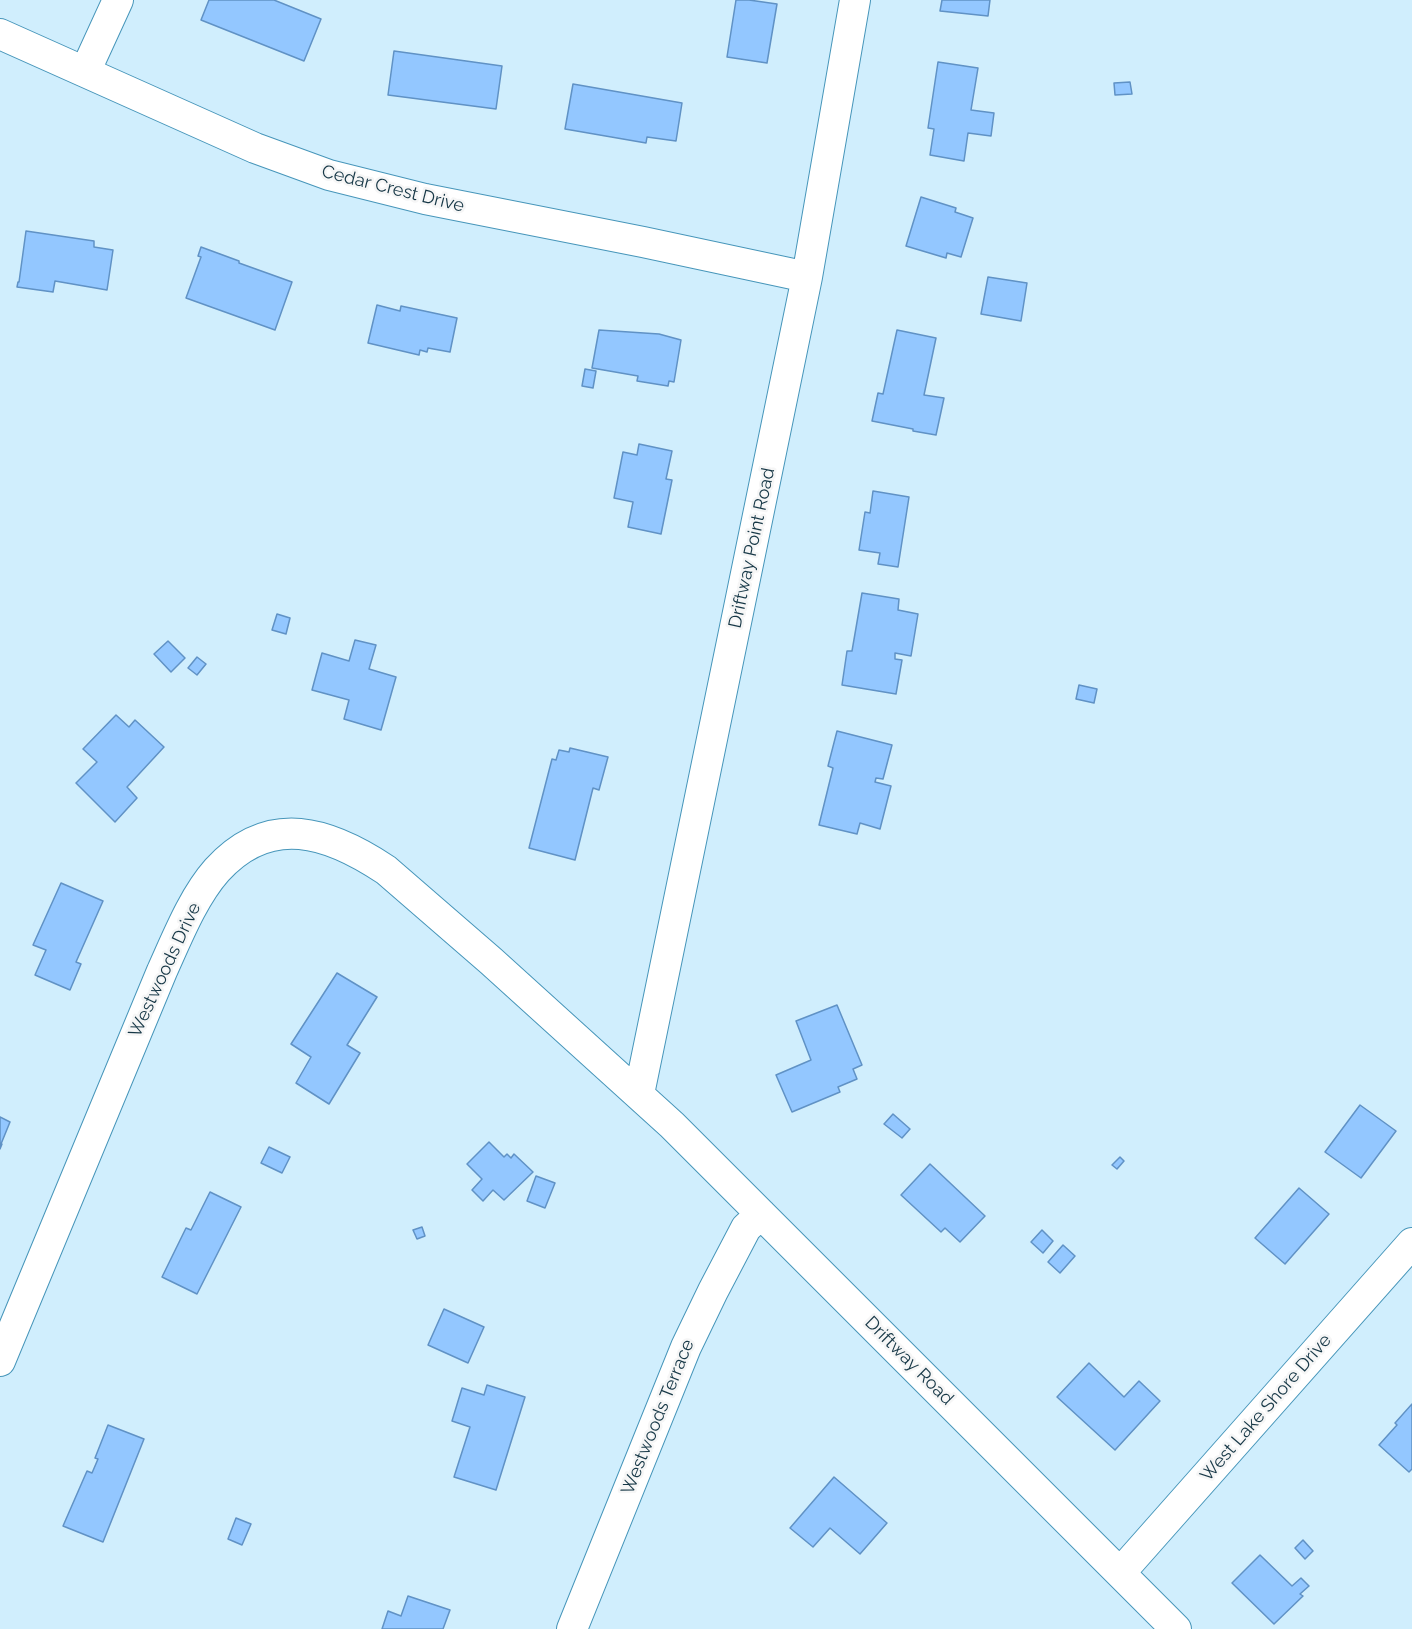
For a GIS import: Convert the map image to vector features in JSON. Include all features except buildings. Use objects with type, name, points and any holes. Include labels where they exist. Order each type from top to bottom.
[{"type":"street","points":[[85,72],[118,0]]},
{"type":"street","name":"Driftway Point Road","points":[[639,1094],[807,277],[855,0]]},
{"type":"street","name":"Cedar Crest Drive","points":[[0,34],[255,148],[350,181],[425,199],[807,277]]},
{"type":"street","name":"Westwoods Drive","points":[[0,1361],[179,933],[203,889],[216,871],[249,843],[284,833],[304,834],[335,842],[368,858],[419,898],[639,1094]]},
{"type":"street","name":"Driftway Road","points":[[639,1094],[1176,1629]]},
{"type":"street","name":"Westwoods Terrace","points":[[572,1629],[686,1347],[746,1228],[761,1214]]},
{"type":"street","name":"West Lake Shore Drive","points":[[1120,1573],[1412,1243]]}]
